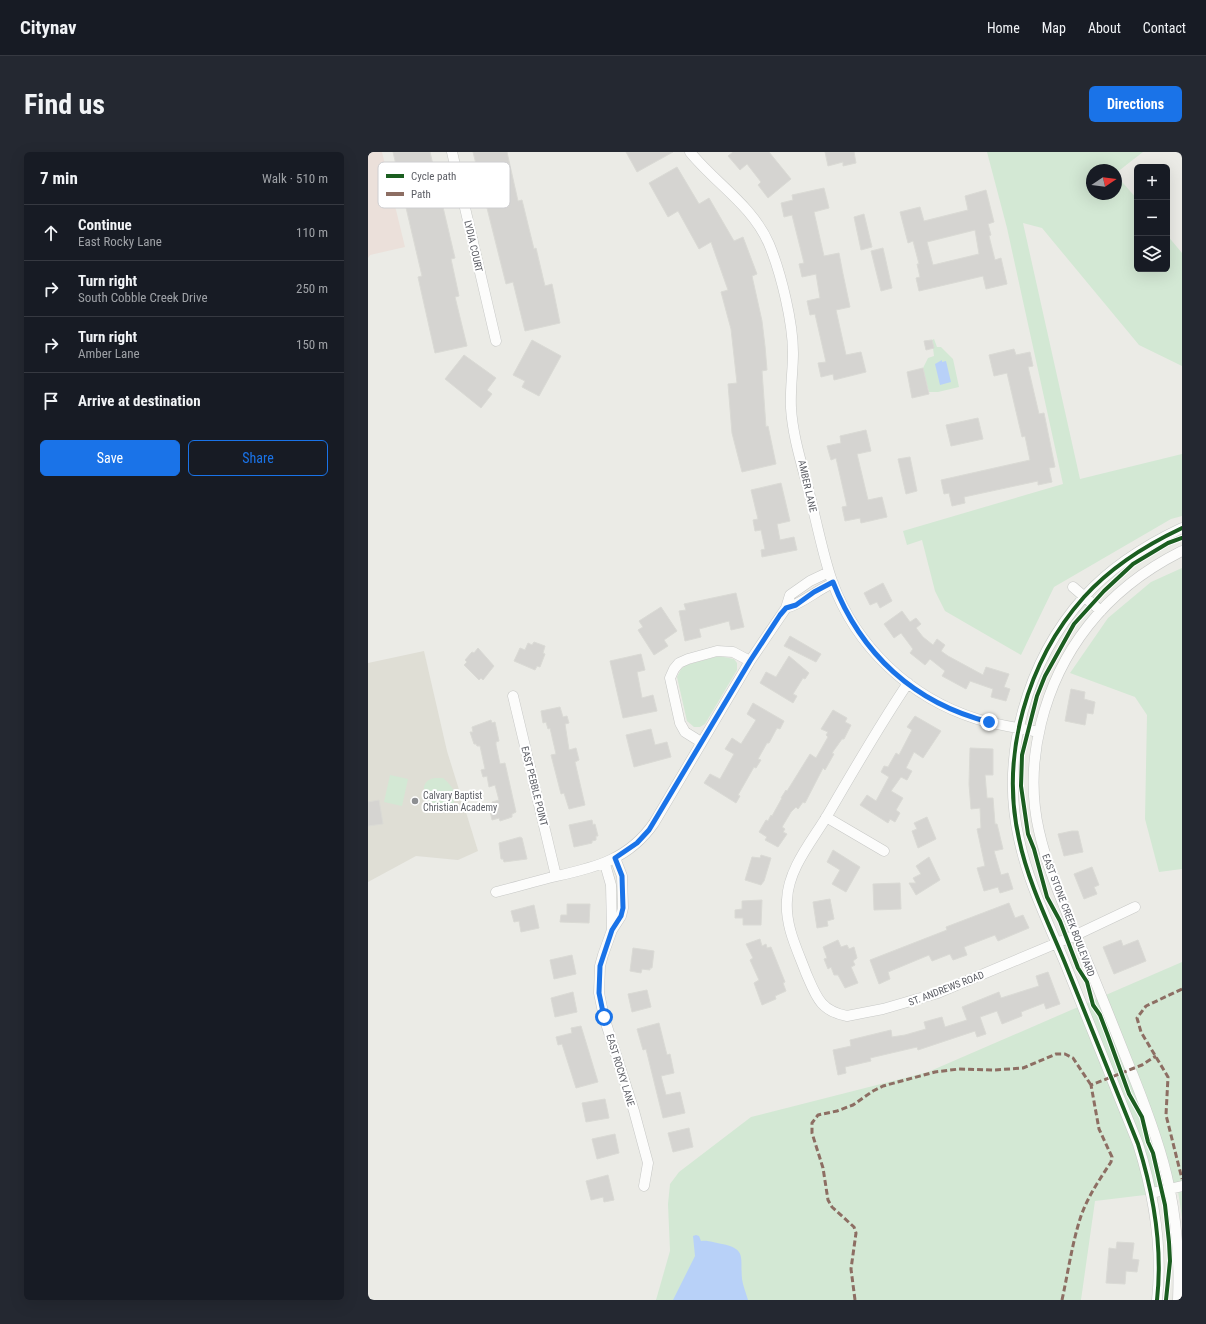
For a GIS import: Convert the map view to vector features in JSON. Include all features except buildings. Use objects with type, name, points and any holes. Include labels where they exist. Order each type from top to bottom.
[{"type":"street","name":"LYDIA COURT","points":[[452,152],[454,162]]},
{"type":"street","name":"AMBER LANE","points":[[690,152],[702,166],[745,207],[768,243],[777,264],[792,330],[793,352],[790,392],[793,425],[829,572],[849,618],[874,654],[908,683],[932,700],[966,715],[1039,732]]},
{"type":"street","name":"LYDIA COURT","points":[[465,208],[496,341]]},
{"type":"street","name":"EAST STONE CREEK BOULEVARD","points":[[1157,1300],[1159,1260],[1157,1225],[1152,1193],[1138,1144],[1025,865],[1018,838],[1013,780],[1014,754],[1019,728],[1031,684],[1052,641],[1084,597],[1115,568],[1161,538],[1182,528]]},
{"type":"street","name":"EAST STONE CREEK BOULEVARD","points":[[1178,1300],[1180,1264],[1177,1188],[1160,1142],[1052,876],[1038,829],[1034,768],[1039,732],[1051,692],[1061,669],[1087,626],[1101,611],[1143,574],[1182,551]]},
{"type":"street","points":[[496,892],[605,864],[637,843],[649,830],[750,661],[786,608],[790,595],[810,581],[829,572]]},
{"type":"street","points":[[786,608],[796,605],[814,592],[833,582]]},
{"type":"street","points":[[1074,587],[1101,611]]},
{"type":"street","points":[[701,742],[685,732],[680,723],[670,678],[674,669],[679,663],[688,659],[717,651],[733,652],[750,661]]},
{"type":"street","name":"ST. ANDREWS ROAD","points":[[908,683],[826,817],[794,872],[789,886],[787,914],[793,940],[816,996],[829,1010],[847,1016],[855,1016],[921,1000],[1076,935],[1135,907]]},
{"type":"street","name":"EAST PEBBLE POINT","points":[[513,696],[556,876]]},
{"type":"street","points":[[826,817],[884,851]]},
{"type":"street","name":"EAST ROCKY LANE","points":[[615,858],[622,881],[623,908],[621,916],[612,930],[600,966],[599,980],[601,1004],[634,1111],[648,1163],[644,1186]]},
{"type":"street","name":"EAST ROCKY LANE","points":[[605,864],[611,885],[612,930]]},
{"type":"street","points":[[1152,1193],[1177,1188]]},
{"type":"shaded area","points":[[368,152],[382,152],[384,162],[378,162],[378,208],[396,208],[405,247],[370,255],[368,258]]},
{"type":"shaded area","name":"Calvary Baptist Christian Academy","points":[[424,651],[447,751],[478,851],[458,860],[416,856],[368,882],[368,663]]},
{"type":"green space","points":[[987,152],[1143,152],[1122,168],[1122,164],[1086,164],[1086,200],[1122,200],[1122,182],[1134,196],[1134,272],[1170,272],[1170,239],[1182,253],[1182,366],[1139,345],[1042,228],[1023,223],[1080,479],[1182,454],[1182,516],[1171,519],[1054,587],[1021,655],[945,611],[935,591],[922,540],[907,545],[903,531],[1063,484],[1007,228]]},
{"type":"green space","points":[[934,339],[937,347],[941,347],[953,359],[959,387],[938,392],[929,392],[923,368],[928,358],[934,356],[932,340]]},
{"type":"green space","points":[[1182,568],[1182,869],[1159,872],[1145,819],[1147,715],[1135,697],[1070,673],[1108,618],[1151,582]]},
{"type":"green space","points":[[719,656],[734,659],[737,663],[737,670],[705,724],[700,727],[694,727],[687,721],[677,677],[681,669],[686,665]]},
{"type":"green space","points":[[390,775],[408,779],[402,806],[384,802]]},
{"type":"green space","points":[[435,778],[443,778],[451,786],[455,796],[453,804],[440,805],[427,800],[424,793],[425,783]]},
{"type":"green space","points":[[1182,962],[1182,1217],[1178,1191],[1095,1201],[1081,1300],[656,1300],[670,1251],[668,1204],[670,1184],[679,1172],[751,1117],[928,1072]]},
{"type":"water","points":[[942,360],[942,362],[946,361],[951,382],[940,385],[935,364]]},
{"type":"water","points":[[693,1236],[699,1236],[701,1241],[709,1241],[730,1246],[739,1252],[741,1256],[742,1282],[748,1300],[673,1300],[695,1256]]},
{"type":"marked path","points":[[1182,989],[1146,1006],[1137,1018],[1141,1032],[1168,1077],[1166,1115],[1182,1179]]},
{"type":"marked path","points":[[855,1300],[851,1269],[856,1233],[854,1227],[832,1207],[828,1200],[823,1168],[812,1133],[812,1123],[818,1115],[837,1111],[853,1105],[883,1086],[935,1072],[959,1069],[994,1070],[1023,1068],[1056,1054],[1065,1054],[1073,1058],[1091,1085]]},
{"type":"marked path","points":[[1062,1300],[1081,1216],[1091,1195],[1111,1162],[1112,1157],[1099,1129],[1091,1085],[1142,1065],[1156,1056]]},
{"type":"cycle path","points":[[1157,1300],[1159,1280],[1158,1240],[1153,1202],[1144,1163],[1138,1144],[1039,902],[1028,871],[1019,839],[1014,807],[1013,775],[1016,742],[1023,710],[1033,680],[1047,650],[1064,622],[1094,586],[1117,566],[1142,549],[1182,528]]},
{"type":"cycle path","points":[[1166,1300],[1170,1261],[1169,1242],[1165,1205],[1153,1153],[1148,1142],[1142,1117],[1129,1094],[1100,1015],[1093,1005],[1087,982],[1078,968],[1060,921],[1047,897],[1034,849],[1028,834],[1021,786],[1022,755],[1037,696],[1045,676],[1074,624],[1104,591],[1133,564],[1168,543],[1182,538]]},
{"type":"place","name":"Calvary Baptist Christian Academy","points":[[415,801]]},
{"type":"route","points":[[604,1017],[599,993],[600,966],[612,930],[621,916],[623,908],[622,876],[615,858],[637,843],[654,823],[750,661],[786,608],[796,605],[814,592],[833,582],[837,594],[849,618],[862,638],[874,654],[894,672],[932,700],[966,715],[989,722]]}]
